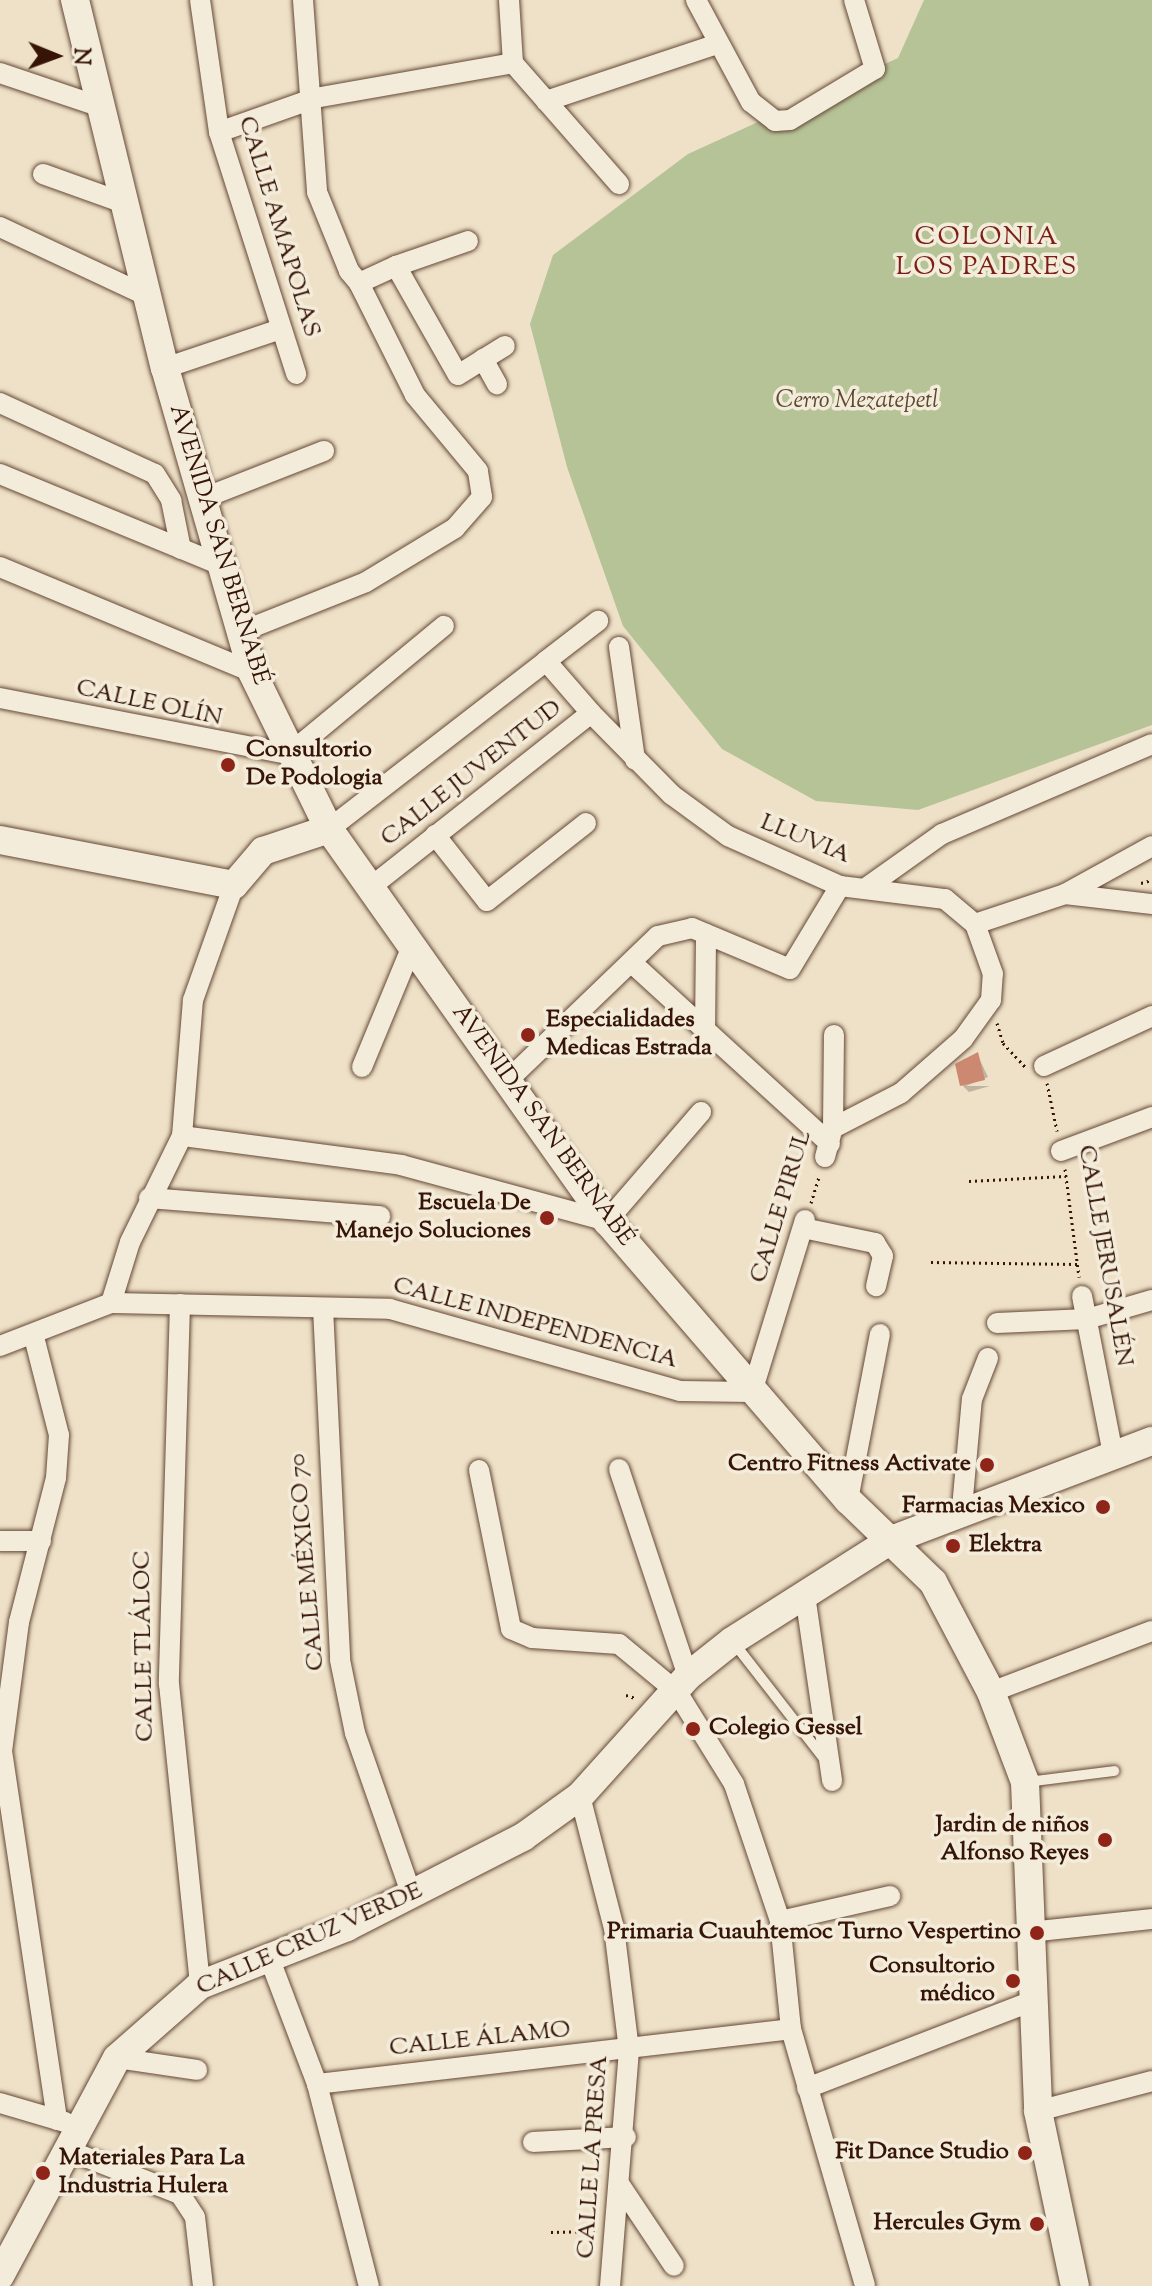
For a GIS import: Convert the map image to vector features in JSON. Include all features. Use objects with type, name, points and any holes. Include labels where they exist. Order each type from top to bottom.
[{"type":"main road","name":"AVENIDA SAN BERNABÉ","points":[[75,0],[165,368],[226,567],[252,672],[289,754],[329,829],[413,944],[505,1083],[607,1221],[848,1500],[933,1582],[991,1692],[1025,1782],[1030,2002],[1038,2111],[1075,2286]]},
{"type":"main road","points":[[0,840],[234,885],[263,851],[329,829]]},
{"type":"main road","name":"CALLE CRUZ VERDE","points":[[0,2276],[66,2131],[117,2058],[200,1985],[270,1960],[412,1896],[523,1837],[580,1796],[683,1684],[732,1641],[891,1540],[962,1508],[1152,1441]]},
{"type":"street","name":"CALLE AMAPOLAS","points":[[200,0],[219,132],[296,374]]},
{"type":"street","points":[[243,631],[366,582],[455,528],[479,505],[482,479],[415,395],[317,192],[315,98],[303,0]]},
{"type":"street","points":[[509,0],[513,63],[619,184]]},
{"type":"street","points":[[696,0],[714,45],[759,111],[790,120],[875,69],[854,0]]},
{"type":"street","points":[[546,101],[714,45]]},
{"type":"street","points":[[219,132],[315,98],[513,63]]},
{"type":"street","points":[[0,73],[101,107]]},
{"type":"street","points":[[43,174],[124,203]]},
{"type":"street","points":[[0,227],[147,296]]},
{"type":"street","points":[[359,283],[396,266],[468,241]]},
{"type":"street","points":[[396,266],[453,371],[466,372],[505,346]]},
{"type":"street","points":[[165,368],[281,329]]},
{"type":"street","points":[[483,359],[497,384]]},
{"type":"street","points":[[0,403],[155,474],[171,500],[181,549]]},
{"type":"street","points":[[204,498],[324,451]]},
{"type":"street","points":[[0,474],[226,567]]},
{"type":"street","points":[[0,567],[252,672]]},
{"type":"street","points":[[329,829],[598,621]]},
{"type":"street","points":[[289,754],[444,626]]},
{"type":"street","points":[[619,647],[635,760]]},
{"type":"street","points":[[546,661],[591,713]]},
{"type":"street","name":"CALLE OLÍN","points":[[0,698],[289,754]]},
{"type":"street","name":"CALLE JUVENTUD","points":[[372,886],[591,713],[635,760]]},
{"type":"street","points":[[866,888],[942,834],[1152,744]]},
{"type":"street","name":"LLUVIA","points":[[635,760],[728,836],[840,886],[945,899],[975,924]]},
{"type":"street","points":[[435,835],[487,901],[586,823]]},
{"type":"street","points":[[991,1000],[993,974],[975,924],[1065,894],[1149,850]]},
{"type":"street","points":[[0,1346],[34,1337],[111,1303],[149,1198],[182,1136],[195,989],[234,885]]},
{"type":"street","points":[[505,1083],[658,936],[678,928],[706,934],[790,969],[840,886]]},
{"type":"street","points":[[1065,894],[1152,904]]},
{"type":"street","points":[[705,1033],[706,934]]},
{"type":"street","points":[[362,1067],[413,944]]},
{"type":"street","points":[[632,963],[705,1033],[829,1143]]},
{"type":"street","name":"CALLE PIRUL","points":[[829,1143],[901,1093],[963,1039],[991,1000]]},
{"type":"street","points":[[1044,1066],[1152,1016]]},
{"type":"street","points":[[829,1143],[834,1035]]},
{"type":"street","points":[[182,1136],[401,1165],[607,1221],[701,1112]]},
{"type":"street","points":[[1061,1151],[1152,1117]]},
{"type":"street","points":[[149,1198],[380,1216]]},
{"type":"street","points":[[804,1224],[875,1243],[883,1256],[876,1286]]},
{"type":"street","name":"CALLE PIRUL","points":[[752,1392],[804,1224]]},
{"type":"street","name":"CALLE JERUSALÉN","points":[[1082,1296],[1113,1454]]},
{"type":"street","points":[[997,1323],[1087,1319],[1152,1300]]},
{"type":"street","name":"CALLE INDEPENDENCIA","points":[[111,1303],[407,1311],[680,1391],[752,1392]]},
{"type":"street","name":"CALLE TLÁLOC","points":[[180,1304],[169,1684],[200,1985]]},
{"type":"street","name":"CALLE MÉXICO 70","points":[[323,1308],[323,1426],[340,1660],[355,1733],[412,1896]]},
{"type":"street","points":[[848,1500],[880,1334]]},
{"type":"street","points":[[34,1337],[59,1435],[41,1541],[3,1692],[4,1827],[66,2131]]},
{"type":"street","points":[[962,1508],[972,1399],[988,1358]]},
{"type":"street","points":[[619,1469],[683,1684],[734,1784],[780,1921],[791,2029],[865,2286]]},
{"type":"street","points":[[479,1470],[511,1629],[532,1638],[612,1641],[683,1684]]},
{"type":"street","points":[[0,1541],[41,1541]]},
{"type":"street","points":[[805,1595],[820,1667],[829,1771]]},
{"type":"street","points":[[991,1692],[1152,1631]]},
{"type":"street","name":"CALLE LA PRESA","points":[[580,1796],[614,1928],[629,2050],[626,2137],[610,2286]]},
{"type":"street","points":[[780,1921],[890,1896]]},
{"type":"street","points":[[1030,1932],[1152,1919]]},
{"type":"street","points":[[270,1960],[317,2084],[369,2286]]},
{"type":"street","points":[[807,2088],[1030,2002]]},
{"type":"street","name":"CALLE ÁLAMO","points":[[317,2084],[791,2029]]},
{"type":"street","points":[[117,2058],[197,2070]]},
{"type":"street","points":[[1038,2111],[1152,2081]]},
{"type":"street","points":[[0,2103],[66,2131],[180,2194],[195,2217],[203,2286]]},
{"type":"street","points":[[533,2142],[626,2137]]},
{"type":"street","points":[[620,2185],[674,2266]]},
{"type":"lane","points":[[732,1641],[829,1771]]},
{"type":"lane","points":[[1025,1782],[1114,1771]]},
{"type":"path","points":[[991,1000],[1003,1043],[1021,1068],[1044,1066]]},
{"type":"path","name":"CALLE JERUSALÉN","points":[[1044,1066],[1066,1176],[1082,1296]]},
{"type":"path","name":"CALLE PIRUL","points":[[804,1224],[829,1143]]},
{"type":"path","points":[[969,1181],[1066,1176]]},
{"type":"path","points":[[931,1262],[1078,1264]]},
{"type":"path","points":[[551,2232],[615,2231]]},
{"type":"green space","name":"Cerro Mezatepetl","points":[[924,0],[1152,0],[1152,725],[918,810],[816,801],[722,749],[623,626],[567,467],[530,324],[553,255],[688,154],[898,58]]},
{"type":"building","points":[[978,1052],[985,1080],[960,1086],[955,1064]]},
{"type":"place","name":"Consultorio De Podologia","points":[[228,765]]},
{"type":"place","name":"Especialidades Medicas Estrada","points":[[528,1035]]},
{"type":"place","name":"Escuela De Manejo Soluciones","points":[[547,1218]]},
{"type":"place","name":"Centro Fitness Activate","points":[[987,1465]]},
{"type":"place","name":"Farmacias Mexico","points":[[1103,1507]]},
{"type":"place","name":"Elektra","points":[[953,1546]]},
{"type":"place","name":"Colegio Gessel","points":[[693,1729]]},
{"type":"place","name":"Jardin de niños Alfonso Reyes","points":[[1105,1840]]},
{"type":"place","name":"Primaria Cuauhtemoc Turno Vespertino","points":[[1037,1933]]},
{"type":"place","name":"Consultorio médico","points":[[1013,1981]]},
{"type":"place","name":"Fit Dance Studio","points":[[1025,2153]]},
{"type":"place","name":"Materiales Para La Industria Hulera","points":[[43,2173]]},
{"type":"place","name":"Hercules Gym","points":[[1037,2224]]},
{"type":"district","name":"COLONIA LOS PADRES","points":[[987,253]]}]
